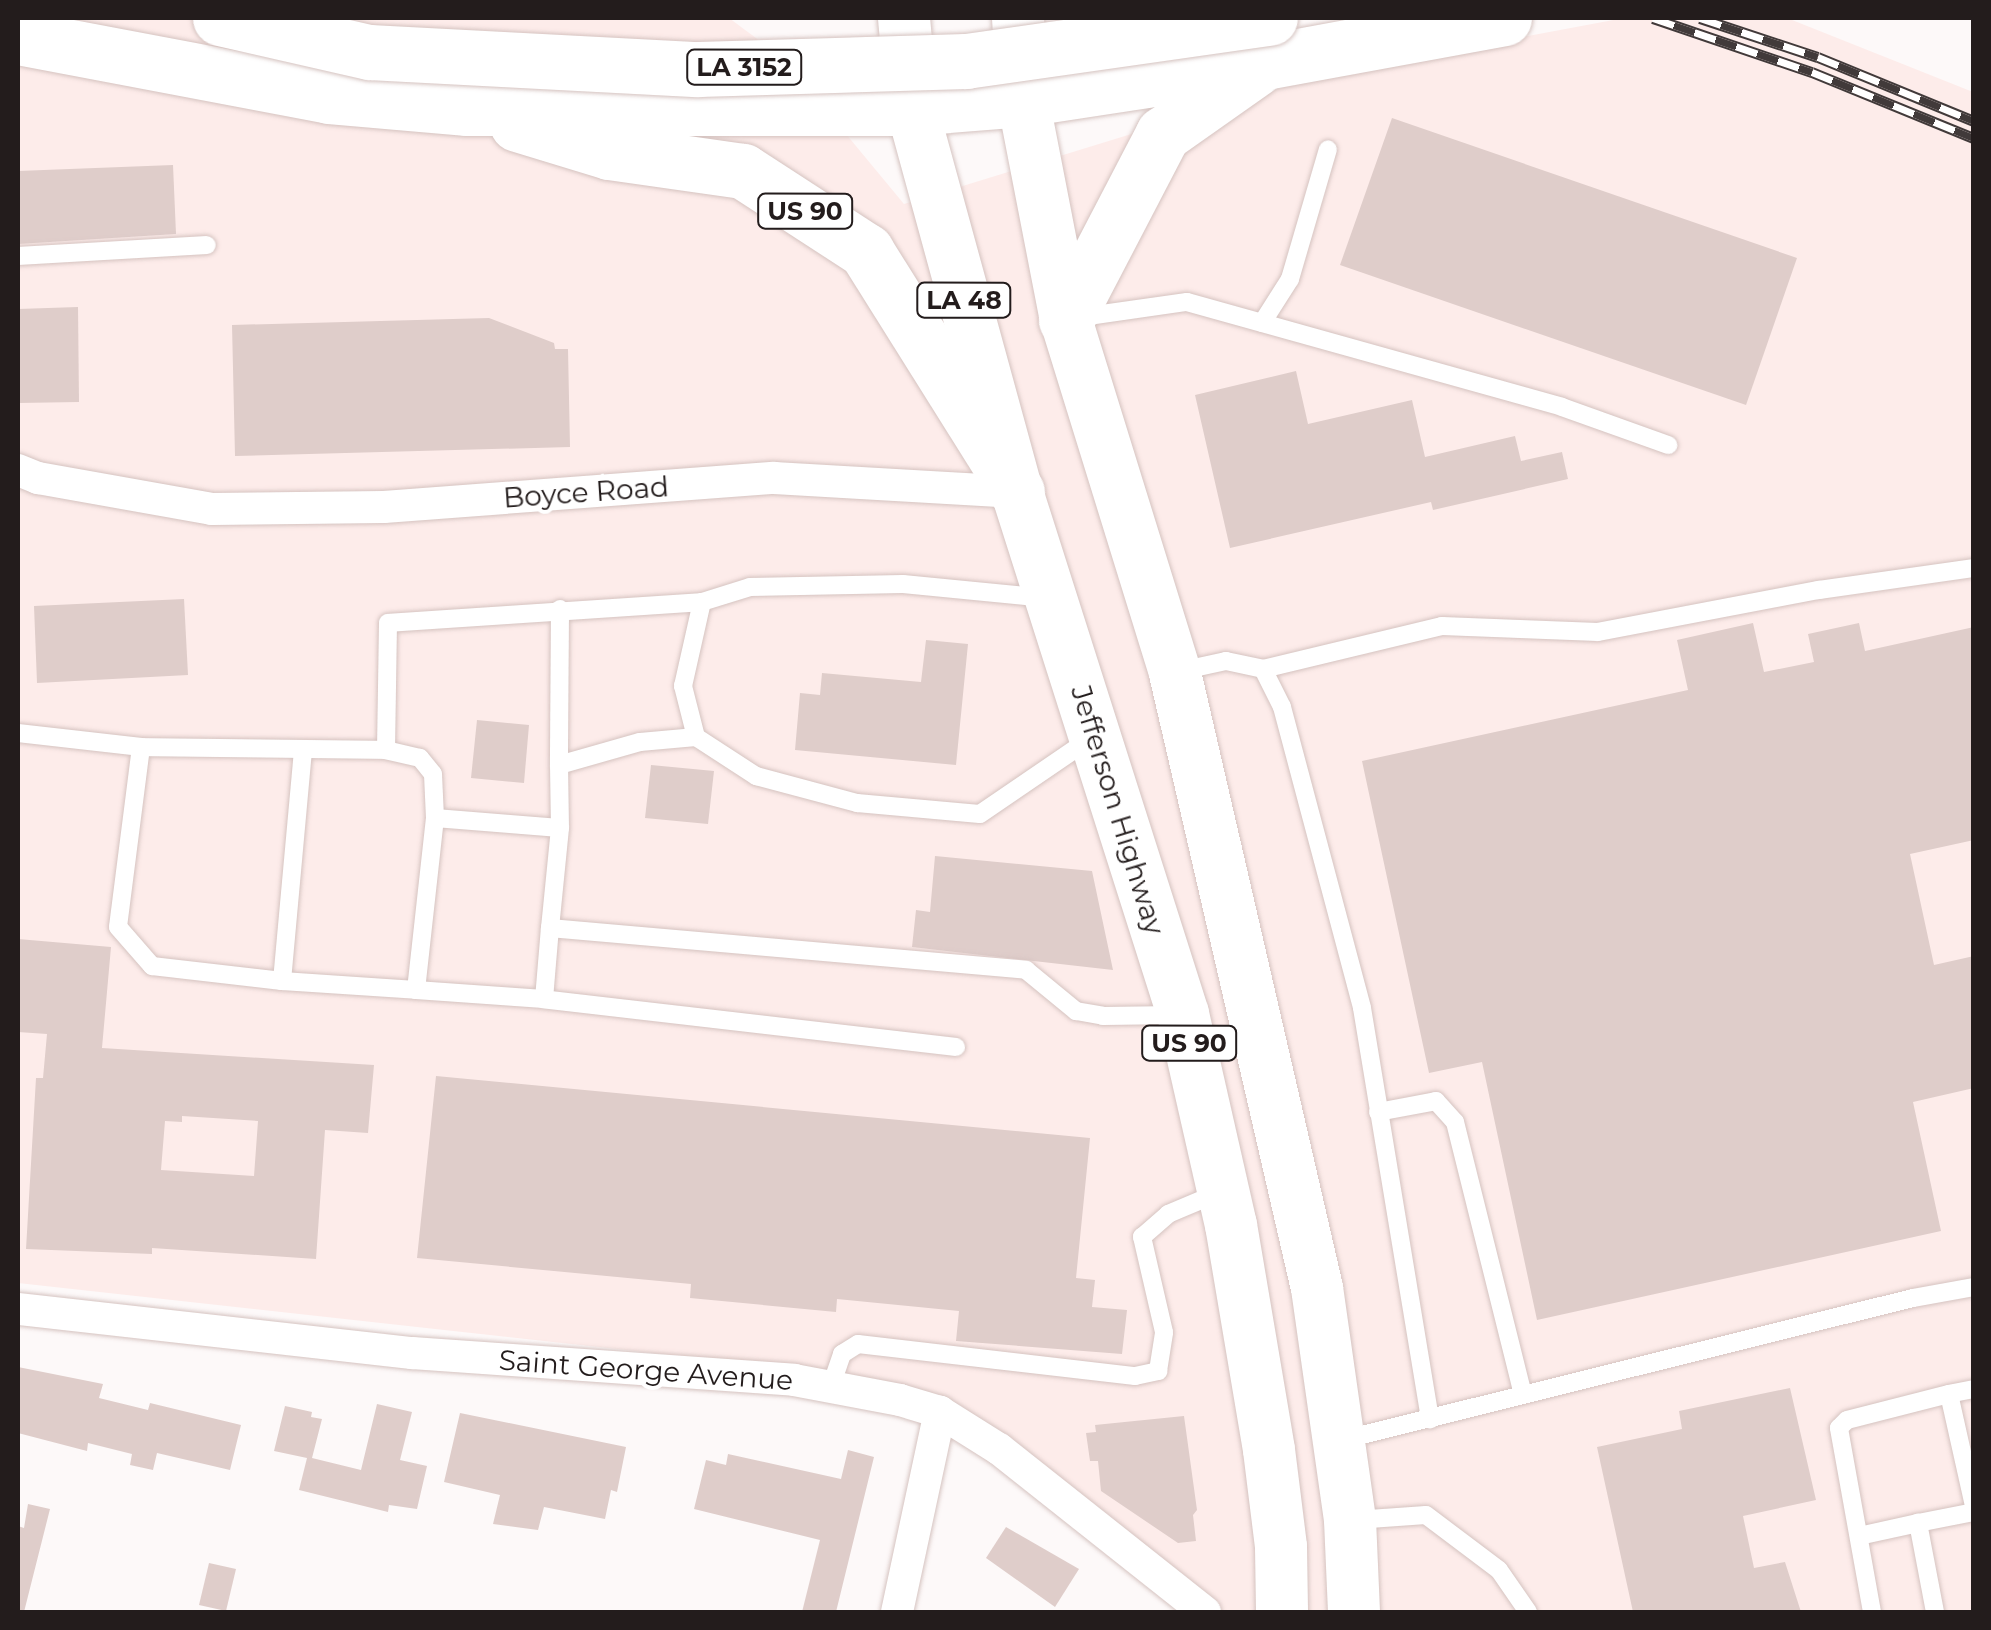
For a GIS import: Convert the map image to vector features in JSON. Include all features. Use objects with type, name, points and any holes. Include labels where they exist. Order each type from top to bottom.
[{"type":"highway","name":"LA 3152","points":[[220,18],[368,52],[698,69],[966,60],[1267,40]]},
{"type":"highway","points":[[1197,18],[1220,42],[1504,18]]},
{"type":"highway","name":"US 90","points":[[18,37],[329,96],[467,108],[609,152],[743,172],[866,251],[1017,492]]},
{"type":"highway","points":[[467,108],[912,108],[1023,98],[1267,40]]},
{"type":"highway","points":[[1066,320],[1163,134],[1267,40]]},
{"type":"main road","name":"Jefferson Highway","points":[[904,18],[912,108],[1017,492],[1183,1014],[1223,1190],[1269,1450],[1281,1547],[1282,1612]]},
{"type":"main road","name":"US 90","points":[[1018,18],[1023,98],[1066,320],[1175,672],[1316,1288],[1350,1520],[1354,1612]]},
{"type":"main road","points":[[1183,1014],[1249,997]]},
{"type":"street","name":"Boyce Road","points":[[18,470],[38,478],[212,509],[384,507],[774,478],[1017,492]]},
{"type":"street","name":"Saint George Avenue","points":[[18,1308],[412,1353],[794,1380],[940,1412],[999,1449],[1206,1612]]},
{"type":"street","points":[[897,1612],[940,1412]]},
{"type":"lane","points":[[1262,322],[1290,278],[1328,148]]},
{"type":"lane","points":[[18,256],[207,246]]},
{"type":"lane","points":[[1066,320],[1187,302],[1562,407],[1668,445]]},
{"type":"lane","points":[[1175,672],[1226,661],[1262,669],[1442,626],[1598,632],[1819,590],[1974,568]]},
{"type":"lane","points":[[386,750],[388,623],[702,602],[750,588],[903,584],[1051,598]]},
{"type":"lane","points":[[696,737],[683,686],[702,602]]},
{"type":"lane","points":[[544,999],[560,828],[560,610]]},
{"type":"lane","points":[[1262,669],[1282,707],[1362,1008],[1430,1419]]},
{"type":"lane","points":[[18,734],[140,747],[386,750],[420,758],[432,774],[435,818],[416,990]]},
{"type":"lane","points":[[559,765],[640,742],[696,737],[756,776],[857,803],[980,814],[1095,736]]},
{"type":"lane","points":[[140,747],[118,927],[152,966],[282,981],[544,999],[956,1047]]},
{"type":"lane","points":[[282,981],[303,750]]},
{"type":"lane","points":[[435,818],[560,828]]},
{"type":"lane","points":[[550,928],[1026,970],[1076,1011],[1103,1016],[1183,1014]]},
{"type":"lane","points":[[1378,1112],[1436,1102],[1455,1122],[1523,1395]]},
{"type":"lane","points":[[831,1386],[842,1354],[858,1344],[1135,1376],[1158,1372],[1164,1332],[1142,1237],[1168,1214],[1223,1190]]},
{"type":"lane","points":[[1340,1440],[1913,1298],[1974,1287]]},
{"type":"lane","points":[[1872,1612],[1839,1428],[1847,1420],[1974,1388]]},
{"type":"lane","points":[[1858,1536],[1974,1509],[1949,1394]]},
{"type":"lane","points":[[1350,1520],[1426,1515],[1499,1570],[1528,1612]]},
{"type":"lane","points":[[1918,1523],[1935,1612]]},
{"type":"shaded area","points":[[18,18],[729,18],[783,58],[904,204],[1330,73],[1624,18],[1787,18],[1973,92],[1973,1612],[1219,1612],[991,1430],[798,1369],[18,1283]]},
{"type":"building","points":[[1392,118],[1797,258],[1746,405],[1340,265]]},
{"type":"building","points":[[173,165],[176,234],[18,244],[18,171]]},
{"type":"building","points":[[78,307],[79,402],[18,403],[18,309]]},
{"type":"building","points":[[489,318],[554,343],[555,349],[568,349],[570,447],[235,456],[232,325]]},
{"type":"building","points":[[1296,371],[1308,424],[1412,400],[1425,457],[1515,436],[1521,461],[1562,452],[1568,479],[1433,510],[1431,502],[1230,548],[1195,395]]},
{"type":"building","points":[[184,599],[188,675],[37,683],[34,606]]},
{"type":"building","points":[[1753,623],[1764,672],[1814,662],[1808,634],[1859,623],[1865,651],[1974,627],[1974,840],[1910,854],[1934,965],[1974,956],[1974,1088],[1913,1102],[1941,1231],[1537,1320],[1482,1062],[1429,1073],[1362,761],[1688,690],[1677,640]]},
{"type":"building","points":[[926,640],[968,644],[956,765],[795,750],[800,693],[820,695],[822,673],[921,682]]},
{"type":"building","points":[[477,720],[529,725],[524,783],[471,778]]},
{"type":"building","points":[[651,765],[714,771],[708,824],[645,818]]},
{"type":"building","points":[[935,856],[1092,871],[1113,970],[912,947],[916,910],[930,912]]},
{"type":"building","points":[[18,939],[111,947],[102,1048],[374,1065],[368,1133],[325,1130],[316,1259],[152,1248],[152,1254],[26,1249],[36,1078],[43,1078],[47,1034],[18,1032]],"holes":[[[182,1116],[258,1121],[254,1176],[161,1170],[165,1121],[182,1122]]]},
{"type":"building","points":[[436,1076],[1090,1138],[1076,1278],[1095,1280],[1092,1307],[1127,1310],[1122,1354],[956,1341],[959,1311],[837,1299],[836,1312],[690,1298],[691,1284],[417,1258]]},
{"type":"building","points":[[18,1367],[103,1384],[99,1398],[148,1410],[150,1403],[241,1425],[230,1470],[157,1453],[153,1470],[130,1465],[132,1454],[88,1443],[87,1451],[18,1433]]},
{"type":"building","points":[[1790,1388],[1816,1500],[1743,1516],[1754,1568],[1785,1562],[1801,1612],[1633,1612],[1597,1447],[1682,1429],[1679,1411]]},
{"type":"building","points":[[377,1404],[412,1412],[400,1460],[427,1466],[417,1509],[389,1505],[388,1512],[299,1490],[307,1458],[274,1451],[285,1406],[312,1412],[311,1417],[322,1419],[312,1458],[361,1470]]},
{"type":"building","points":[[460,1413],[626,1447],[617,1492],[611,1490],[605,1519],[544,1507],[538,1530],[493,1524],[500,1495],[444,1482]]},
{"type":"building","points":[[1184,1416],[1197,1510],[1193,1515],[1196,1541],[1178,1543],[1101,1491],[1098,1461],[1090,1461],[1086,1433],[1096,1432],[1095,1425]]},
{"type":"building","points":[[848,1450],[874,1457],[836,1612],[802,1612],[820,1540],[694,1509],[706,1460],[726,1465],[728,1454],[841,1479]]},
{"type":"building","points":[[28,1504],[50,1509],[24,1612],[18,1612],[18,1526],[24,1528]]},
{"type":"building","points":[[1006,1527],[1079,1569],[1055,1607],[986,1558]]},
{"type":"building","points":[[209,1563],[236,1569],[226,1611],[199,1605]]},
{"type":"railway","points":[[1653,18],[1812,72],[1974,138]]},
{"type":"railway","points":[[1700,18],[1818,57],[1974,121]]}]
